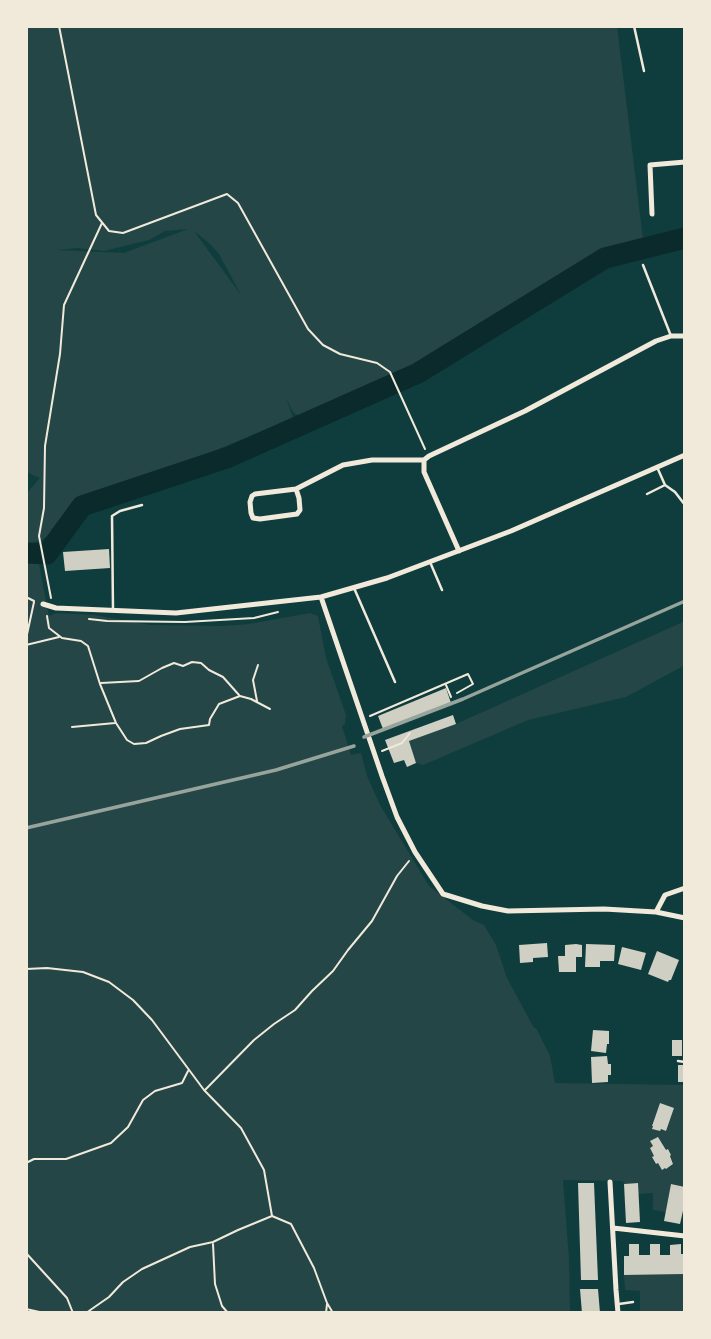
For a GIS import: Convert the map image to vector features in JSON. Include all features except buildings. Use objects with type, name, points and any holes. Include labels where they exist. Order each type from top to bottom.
[{"type":"street","points":[[652,214],[650,165],[685,162]]},
{"type":"street","points":[[296,489],[300,510],[297,514],[253,518],[251,496],[255,494],[296,489],[343,465],[372,460],[426,458],[525,411],[656,341],[671,336],[685,336]]},
{"type":"street","points":[[43,604],[56,608],[176,612],[321,597],[387,578],[511,531],[685,455]]},
{"type":"street","points":[[426,458],[424,472],[459,551]]},
{"type":"street","points":[[321,597],[397,817],[415,852],[443,894],[508,911],[604,909],[656,912],[685,918]]},
{"type":"street","points":[[656,912],[665,895],[685,888]]},
{"type":"street","points":[[610,1182],[618,1313]]},
{"type":"street","points":[[613,1228],[685,1236]]},
{"type":"lane","points":[[634,26],[644,71]]},
{"type":"lane","points":[[643,265],[671,336]]},
{"type":"lane","points":[[657,467],[665,485],[675,492],[685,505]]},
{"type":"lane","points":[[647,494],[665,485]]},
{"type":"lane","points":[[113,610],[112,516],[142,505]]},
{"type":"lane","points":[[430,562],[442,590]]},
{"type":"lane","points":[[354,588],[395,682]]},
{"type":"lane","points":[[678,1061],[685,1062]]},
{"type":"lane","points":[[617,1304],[633,1302]]},
{"type":"path","points":[[59,26],[96,215],[109,231],[123,233],[227,194],[238,203],[308,330],[323,345],[340,354],[377,363],[390,372],[426,458]]},
{"type":"path","points":[[56,608],[51,597],[39,536],[44,508],[45,446],[60,354],[64,304],[102,222]]},
{"type":"path","points":[[26,639],[34,601]]},
{"type":"path","points":[[46,612],[49,628],[60,637]]},
{"type":"path","points":[[26,645],[60,637],[80,641],[88,646],[116,723],[127,740],[134,744],[146,743],[180,729],[209,725],[219,704],[240,696]]},
{"type":"path","points":[[100,684],[139,681],[174,663],[183,666],[192,662],[201,663],[223,677],[240,696],[270,709]]},
{"type":"path","points":[[257,702],[253,680],[258,665]]},
{"type":"path","points":[[366,718],[468,674],[473,684],[457,693]]},
{"type":"path","points":[[446,684],[451,697]]},
{"type":"path","points":[[72,727],[116,723]]},
{"type":"path","points":[[378,752],[402,743],[410,733]]},
{"type":"path","points":[[204,1090],[254,1040],[295,1010],[333,971],[372,921],[397,876],[409,861]]},
{"type":"path","points":[[26,969],[47,968],[83,972],[109,982],[133,1000],[152,1020],[204,1090],[242,1128],[264,1170],[272,1216]]},
{"type":"path","points":[[26,1163],[34,1159],[66,1158],[111,1143],[128,1127],[143,1100],[155,1091],[182,1083],[188,1070]]},
{"type":"path","points":[[86,1313],[142,1269],[190,1247],[213,1242],[272,1216],[291,1224],[333,1313]]},
{"type":"path","points":[[213,1242],[215,1284],[222,1306],[228,1313]]},
{"type":"path","points":[[26,1253],[67,1298],[73,1313]]},
{"type":"path","points":[[326,1313],[327,1303]]},
{"type":"path","points":[[26,1309],[44,1313]]},
{"type":"shaded area","points":[[26,26],[617,26],[643,239],[605,258],[409,376],[303,419],[293,412],[286,398],[293,418],[183,464],[130,490],[128,485],[40,541],[32,542],[35,543],[49,616],[56,613],[95,615],[150,625],[224,626],[310,613],[318,616],[326,658],[346,715],[345,724],[342,726],[351,755],[361,753],[367,776],[380,805],[429,886],[473,920],[484,925],[496,945],[507,978],[550,1056],[555,1083],[685,1085],[685,1187],[671,1184],[666,1212],[653,1210],[653,1193],[638,1194],[637,1183],[563,1180],[570,1313],[26,1313],[26,494],[40,478],[26,472]],"holes":[[[188,229],[124,253],[57,250],[77,248],[104,251],[149,240],[165,231]],[[194,231],[219,254],[241,295]],[[660,1103],[674,1108],[666,1131],[653,1129]],[[650,1141],[662,1142],[666,1150],[668,1149],[672,1166],[662,1169],[658,1163],[655,1164],[650,1148],[653,1146]]]},
{"type":"shaded area","points":[[685,621],[685,665],[626,697],[528,720],[423,765],[416,763],[409,741],[456,724]]},
{"type":"shaded area","points":[[685,1274],[685,1313],[640,1313],[640,1291],[625,1290],[624,1275]]},
{"type":"waterway","points":[[26,553],[47,554],[82,506],[229,457],[418,373],[605,258],[685,238]]},
{"type":"railway","points":[[364,737],[463,699],[685,601]]},
{"type":"railway","points":[[26,828],[276,770],[354,746]]}]
